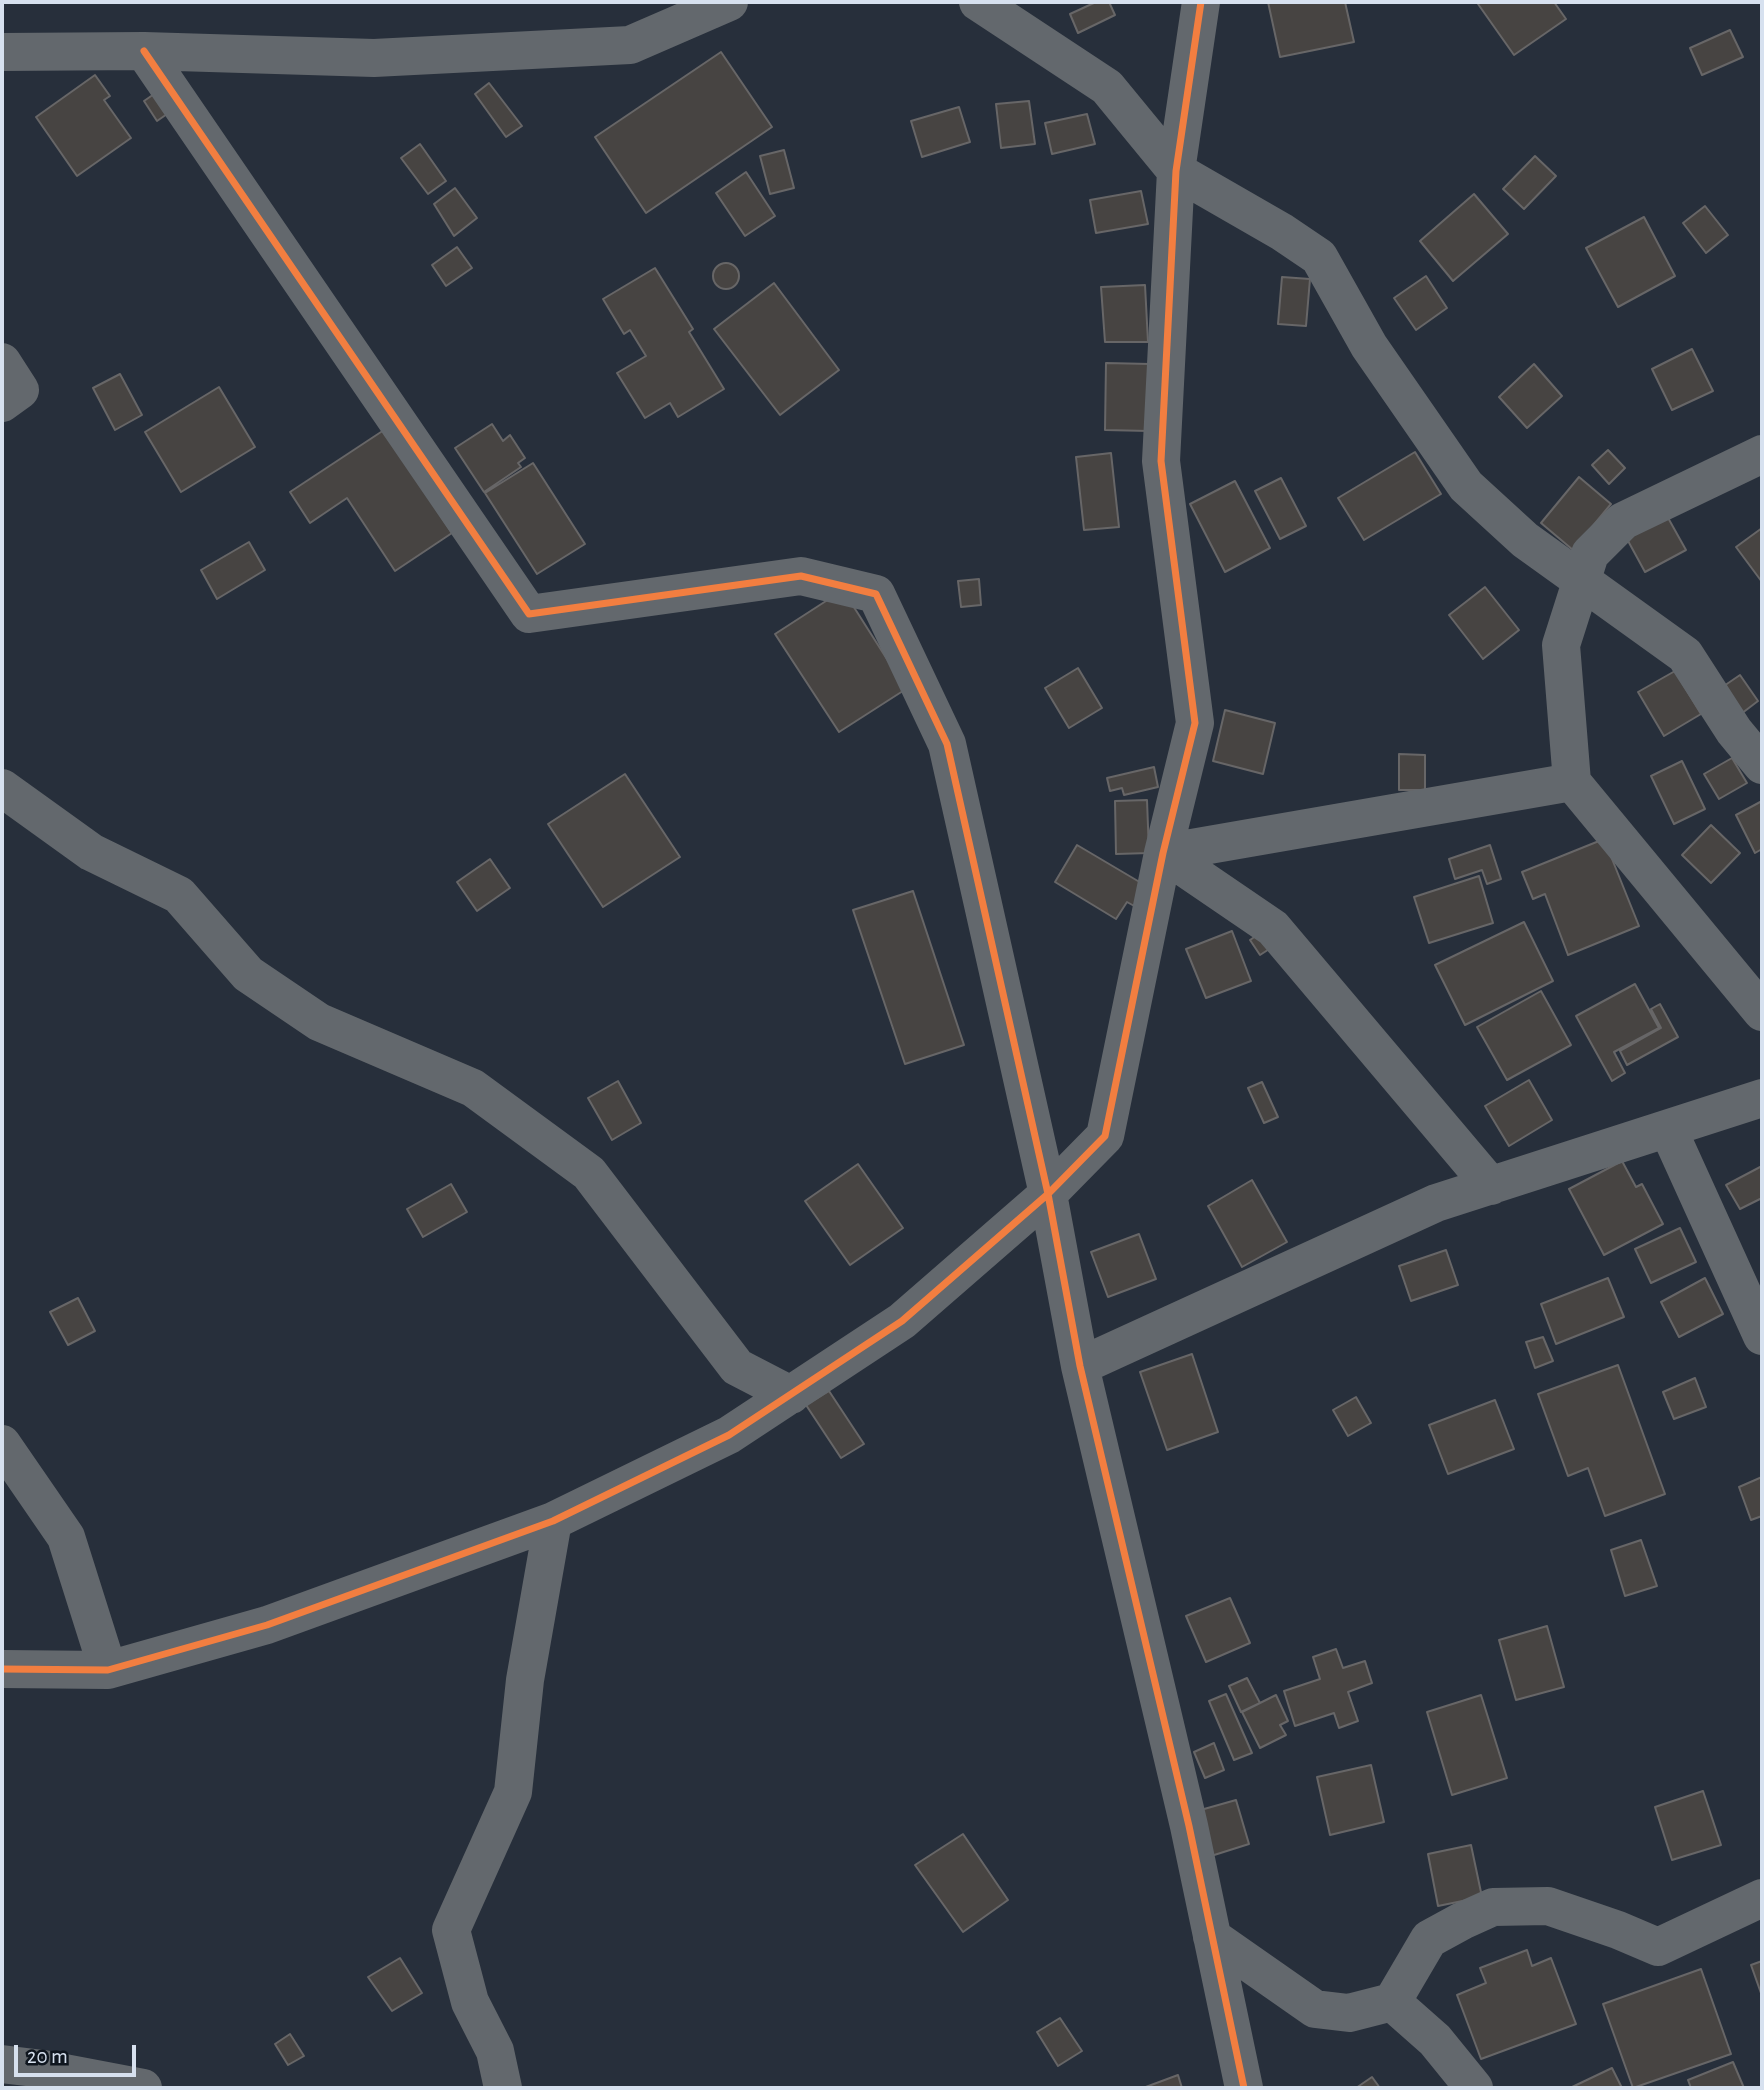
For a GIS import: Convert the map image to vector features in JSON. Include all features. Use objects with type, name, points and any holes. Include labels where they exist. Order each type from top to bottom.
[{"type":"street","points":[[2,52],[144,51],[374,58],[630,45],[729,2]]},
{"type":"street","points":[[978,2],[1107,87],[1176,171],[1282,232],[1319,257],[1369,346],[1466,486],[1525,540],[1685,655],[1734,731],[1762,765]]},
{"type":"street","points":[[2,1669],[108,1670],[267,1625],[553,1521],[729,1435],[902,1321],[1048,1194],[1105,1136],[1163,853],[1195,723],[1161,461],[1176,171],[1201,2]]},
{"type":"street","points":[[144,51],[529,614],[801,576],[876,594],[947,744],[1048,1194],[1080,1366],[1189,1826],[1244,2088]]},
{"type":"street","points":[[2,362],[20,390],[2,403]]},
{"type":"street","points":[[1762,454],[1623,521],[1590,554],[1561,645],[1572,782],[1762,1012]]},
{"type":"street","points":[[1163,853],[1572,782]]},
{"type":"street","points":[[2,788],[91,852],[179,895],[248,974],[319,1022],[473,1087],[589,1173],[737,1367],[791,1395]]},
{"type":"street","points":[[1163,853],[1273,928],[1491,1186]]},
{"type":"street","points":[[1080,1366],[1436,1203],[1762,1098]]},
{"type":"street","points":[[1668,1129],[1762,1336]]},
{"type":"street","points":[[2,1444],[66,1537],[108,1670]]},
{"type":"street","points":[[503,2088],[495,2051],[470,2003],[452,1930],[513,1791],[525,1681],[553,1521]]},
{"type":"street","points":[[1212,1937],[1315,2009],[1349,2013],[1392,2002],[1429,1939],[1493,1908],[1548,1906],[1658,1947],[1762,1898]]},
{"type":"street","points":[[1392,2002],[1435,2040],[1474,2088]]},
{"type":"street","points":[[2,2064],[143,2088]]},
{"type":"building","points":[[1096,2],[1109,2],[1115,15],[1078,33],[1070,14]]},
{"type":"building","points":[[1268,2],[1345,2],[1354,42],[1280,57]]},
{"type":"building","points":[[1554,2],[1566,19],[1514,55],[1478,4]]},
{"type":"building","points":[[1730,30],[1743,57],[1702,75],[1690,48]]},
{"type":"building","points":[[721,52],[772,127],[646,213],[595,137]]},
{"type":"building","points":[[95,75],[110,96],[104,100],[131,138],[77,176],[36,117]]},
{"type":"building","points":[[489,83],[522,126],[506,137],[475,94]]},
{"type":"building","points":[[157,92],[170,112],[157,121],[144,101]]},
{"type":"building","points":[[1029,101],[1035,144],[1001,148],[996,104]]},
{"type":"building","points":[[959,107],[970,142],[922,157],[911,121]]},
{"type":"building","points":[[1087,114],[1095,144],[1052,154],[1045,123]]},
{"type":"building","points":[[420,144],[446,181],[428,194],[401,158]]},
{"type":"building","points":[[784,150],[794,188],[770,194],[760,156]]},
{"type":"building","points":[[1535,156],[1556,176],[1524,209],[1503,189]]},
{"type":"building","points":[[746,172],[775,216],[745,236],[716,193]]},
{"type":"building","points":[[455,188],[477,218],[454,236],[434,204]]},
{"type":"building","points":[[1141,191],[1148,224],[1096,233],[1090,200]]},
{"type":"building","points":[[1474,194],[1508,234],[1453,281],[1420,241]]},
{"type":"building","points":[[1705,206],[1728,235],[1706,253],[1683,223]]},
{"type":"building","points":[[1644,217],[1675,276],[1618,307],[1586,248]]},
{"type":"building","points":[[457,247],[472,268],[446,286],[432,265]]},
{"type":"building","points":[[726,263],[735,267],[739,276],[735,285],[726,289],[717,285],[713,276],[717,267]]},
{"type":"building","points":[[655,268],[693,329],[689,332],[724,389],[678,417],[670,403],[645,418],[617,373],[646,356],[630,330],[624,334],[603,299]]},
{"type":"building","points":[[1426,276],[1447,308],[1416,330],[1394,298]]},
{"type":"building","points":[[1282,277],[1310,279],[1306,326],[1278,324]]},
{"type":"building","points":[[774,283],[839,370],[780,415],[714,329]]},
{"type":"building","points":[[1145,285],[1148,342],[1105,342],[1101,287]]},
{"type":"building","points":[[1692,349],[1713,391],[1672,410],[1652,369]]},
{"type":"building","points":[[1106,363],[1150,364],[1149,431],[1105,430]]},
{"type":"building","points":[[1534,364],[1562,396],[1527,428],[1499,397]]},
{"type":"building","points":[[120,374],[142,415],[115,430],[93,388]]},
{"type":"building","points":[[219,387],[255,447],[181,492],[145,432]]},
{"type":"building","points":[[492,424],[503,441],[510,435],[525,458],[518,463],[521,467],[484,492],[455,448]]},
{"type":"building","points":[[384,430],[452,533],[395,571],[347,498],[310,523],[290,492]]},
{"type":"building","points":[[1608,450],[1625,468],[1609,484],[1592,465]]},
{"type":"building","points":[[1415,452],[1441,494],[1364,540],[1338,498]]},
{"type":"building","points":[[1111,453],[1119,527],[1084,530],[1076,457]]},
{"type":"building","points":[[533,463],[585,544],[537,574],[485,493]]},
{"type":"building","points":[[1579,477],[1611,504],[1573,550],[1541,523]]},
{"type":"building","points":[[1281,478],[1306,526],[1280,539],[1255,491]]},
{"type":"building","points":[[1235,481],[1270,548],[1225,572],[1190,504]]},
{"type":"building","points":[[1667,516],[1686,550],[1645,572],[1627,539]]},
{"type":"building","points":[[1762,528],[1762,582],[1736,547]]},
{"type":"building","points":[[249,542],[265,570],[217,599],[201,570]]},
{"type":"building","points":[[979,579],[981,605],[961,607],[958,581]]},
{"type":"building","points":[[1485,587],[1519,630],[1483,659],[1449,615]]},
{"type":"building","points":[[843,590],[906,689],[839,732],[775,634]]},
{"type":"building","points":[[1078,668],[1102,708],[1069,728],[1045,688]]},
{"type":"building","points":[[1675,671],[1701,714],[1664,736],[1638,692]]},
{"type":"building","points":[[1740,675],[1758,701],[1737,717],[1718,690]]},
{"type":"building","points":[[1225,710],[1275,723],[1263,774],[1213,761]]},
{"type":"building","points":[[1399,754],[1425,755],[1425,790],[1399,790]]},
{"type":"building","points":[[1732,758],[1747,783],[1719,799],[1704,774]]},
{"type":"building","points":[[1682,761],[1705,809],[1674,824],[1651,776]]},
{"type":"building","points":[[1154,767],[1158,787],[1124,795],[1122,788],[1110,791],[1107,778]]},
{"type":"building","points":[[625,774],[680,857],[603,907],[548,824]]},
{"type":"building","points":[[1147,800],[1149,853],[1116,854],[1115,801]]},
{"type":"building","points":[[1762,801],[1762,849],[1755,853],[1736,815]]},
{"type":"building","points":[[1711,825],[1740,853],[1711,883],[1682,855]]},
{"type":"building","points":[[1604,839],[1639,926],[1568,955],[1545,894],[1533,899],[1522,872]]},
{"type":"building","points":[[1077,845],[1148,887],[1136,907],[1127,902],[1116,919],[1055,882]]},
{"type":"building","points":[[1490,845],[1501,879],[1487,884],[1482,870],[1455,879],[1449,859]]},
{"type":"building","points":[[490,859],[510,888],[477,911],[457,882]]},
{"type":"building","points":[[1479,876],[1493,923],[1429,943],[1414,897]]},
{"type":"building","points":[[913,891],[964,1045],[905,1064],[853,910]]},
{"type":"building","points":[[1524,922],[1553,981],[1465,1025],[1435,965]]},
{"type":"building","points":[[1266,929],[1277,944],[1260,955],[1250,940]]},
{"type":"building","points":[[1232,931],[1251,981],[1206,998],[1186,949]]},
{"type":"building","points":[[1635,984],[1659,1028],[1614,1052],[1625,1073],[1612,1081],[1576,1016]]},
{"type":"building","points":[[1541,991],[1571,1045],[1507,1080],[1477,1027]]},
{"type":"building","points":[[1660,1004],[1678,1037],[1627,1065],[1620,1051],[1661,1028],[1651,1009]]},
{"type":"building","points":[[1529,1080],[1552,1120],[1509,1146],[1485,1106]]},
{"type":"building","points":[[618,1081],[641,1123],[612,1140],[588,1098]]},
{"type":"building","points":[[1262,1082],[1278,1117],[1264,1123],[1248,1088]]},
{"type":"building","points":[[1622,1161],[1636,1187],[1642,1184],[1663,1224],[1604,1255],[1569,1189]]},
{"type":"building","points":[[858,1164],[903,1228],[850,1265],[805,1201]]},
{"type":"building","points":[[1762,1166],[1762,1198],[1740,1209],[1726,1185]]},
{"type":"building","points":[[1252,1180],[1287,1242],[1242,1267],[1208,1206]]},
{"type":"building","points":[[451,1184],[467,1212],[423,1237],[407,1209]]},
{"type":"building","points":[[1680,1228],[1696,1262],[1651,1283],[1635,1249]]},
{"type":"building","points":[[1139,1234],[1156,1279],[1108,1297],[1091,1252]]},
{"type":"building","points":[[1446,1250],[1458,1285],[1411,1301],[1399,1266]]},
{"type":"building","points":[[1608,1278],[1624,1317],[1556,1344],[1541,1304]]},
{"type":"building","points":[[1705,1278],[1723,1314],[1679,1337],[1661,1302]]},
{"type":"building","points":[[78,1298],[95,1331],[68,1345],[50,1312]]},
{"type":"building","points":[[1543,1337],[1553,1361],[1535,1368],[1526,1342]]},
{"type":"building","points":[[1192,1354],[1218,1432],[1167,1450],[1140,1372]]},
{"type":"building","points":[[1618,1365],[1665,1494],[1605,1516],[1588,1468],[1568,1476],[1538,1394]]},
{"type":"building","points":[[1695,1378],[1706,1407],[1674,1419],[1663,1392]]},
{"type":"building","points":[[829,1391],[864,1444],[841,1458],[806,1405]]},
{"type":"building","points":[[1356,1397],[1371,1423],[1348,1436],[1333,1410]]},
{"type":"building","points":[[1495,1400],[1514,1449],[1448,1474],[1429,1425]]},
{"type":"building","points":[[1762,1477],[1762,1516],[1751,1520],[1739,1487]]},
{"type":"building","points":[[1641,1540],[1657,1586],[1625,1596],[1611,1550]]},
{"type":"building","points":[[1230,1598],[1250,1643],[1206,1662],[1186,1616]]},
{"type":"building","points":[[1547,1626],[1564,1687],[1516,1700],[1499,1640]]},
{"type":"building","points":[[1336,1649],[1343,1668],[1365,1661],[1372,1683],[1348,1692],[1358,1721],[1339,1728],[1334,1713],[1295,1726],[1284,1691],[1320,1679],[1313,1657]]},
{"type":"building","points":[[1247,1678],[1260,1703],[1241,1712],[1229,1686]]},
{"type":"building","points":[[1226,1694],[1252,1753],[1234,1760],[1209,1701]]},
{"type":"building","points":[[1276,1695],[1288,1721],[1280,1725],[1286,1735],[1260,1748],[1242,1712]]},
{"type":"building","points":[[1481,1695],[1507,1778],[1452,1795],[1427,1712]]},
{"type":"building","points":[[1214,1743],[1224,1770],[1205,1778],[1194,1752]]},
{"type":"building","points":[[1371,1765],[1384,1822],[1330,1835],[1317,1777]]},
{"type":"building","points":[[1703,1791],[1721,1845],[1672,1860],[1655,1807]]},
{"type":"building","points":[[1236,1800],[1249,1844],[1211,1856],[1197,1811]]},
{"type":"building","points":[[963,1834],[1008,1900],[963,1932],[915,1865]]},
{"type":"building","points":[[1471,1845],[1482,1897],[1438,1906],[1428,1854]]},
{"type":"building","points":[[1527,1950],[1532,1966],[1551,1958],[1576,2024],[1481,2059],[1457,1995],[1486,1983],[1480,1968]]},
{"type":"building","points":[[400,1958],[422,1993],[392,2011],[368,1977]]},
{"type":"building","points":[[1762,1961],[1762,1996],[1751,1965]]},
{"type":"building","points":[[1701,1969],[1731,2054],[1633,2088],[1603,2004]]},
{"type":"building","points":[[1060,2018],[1082,2051],[1058,2066],[1037,2032]]},
{"type":"building","points":[[290,2034],[304,2056],[288,2065],[275,2044]]},
{"type":"building","points":[[1733,2062],[1744,2088],[1691,2088],[1688,2080]]},
{"type":"building","points":[[1612,2068],[1622,2088],[1570,2088]]},
{"type":"building","points":[[1178,2075],[1182,2088],[1143,2088]]},
{"type":"building","points":[[1372,2077],[1380,2088],[1356,2088]]},
{"type":"cycle path","points":[[2,1669],[108,1670],[267,1625],[553,1521],[729,1435],[902,1321],[1048,1194],[1105,1136],[1163,853],[1195,723],[1161,461],[1176,171],[1201,2]]},
{"type":"cycle path","points":[[144,51],[529,614],[801,576],[876,594],[947,744],[1048,1194],[1080,1366],[1189,1826],[1244,2088]]}]
